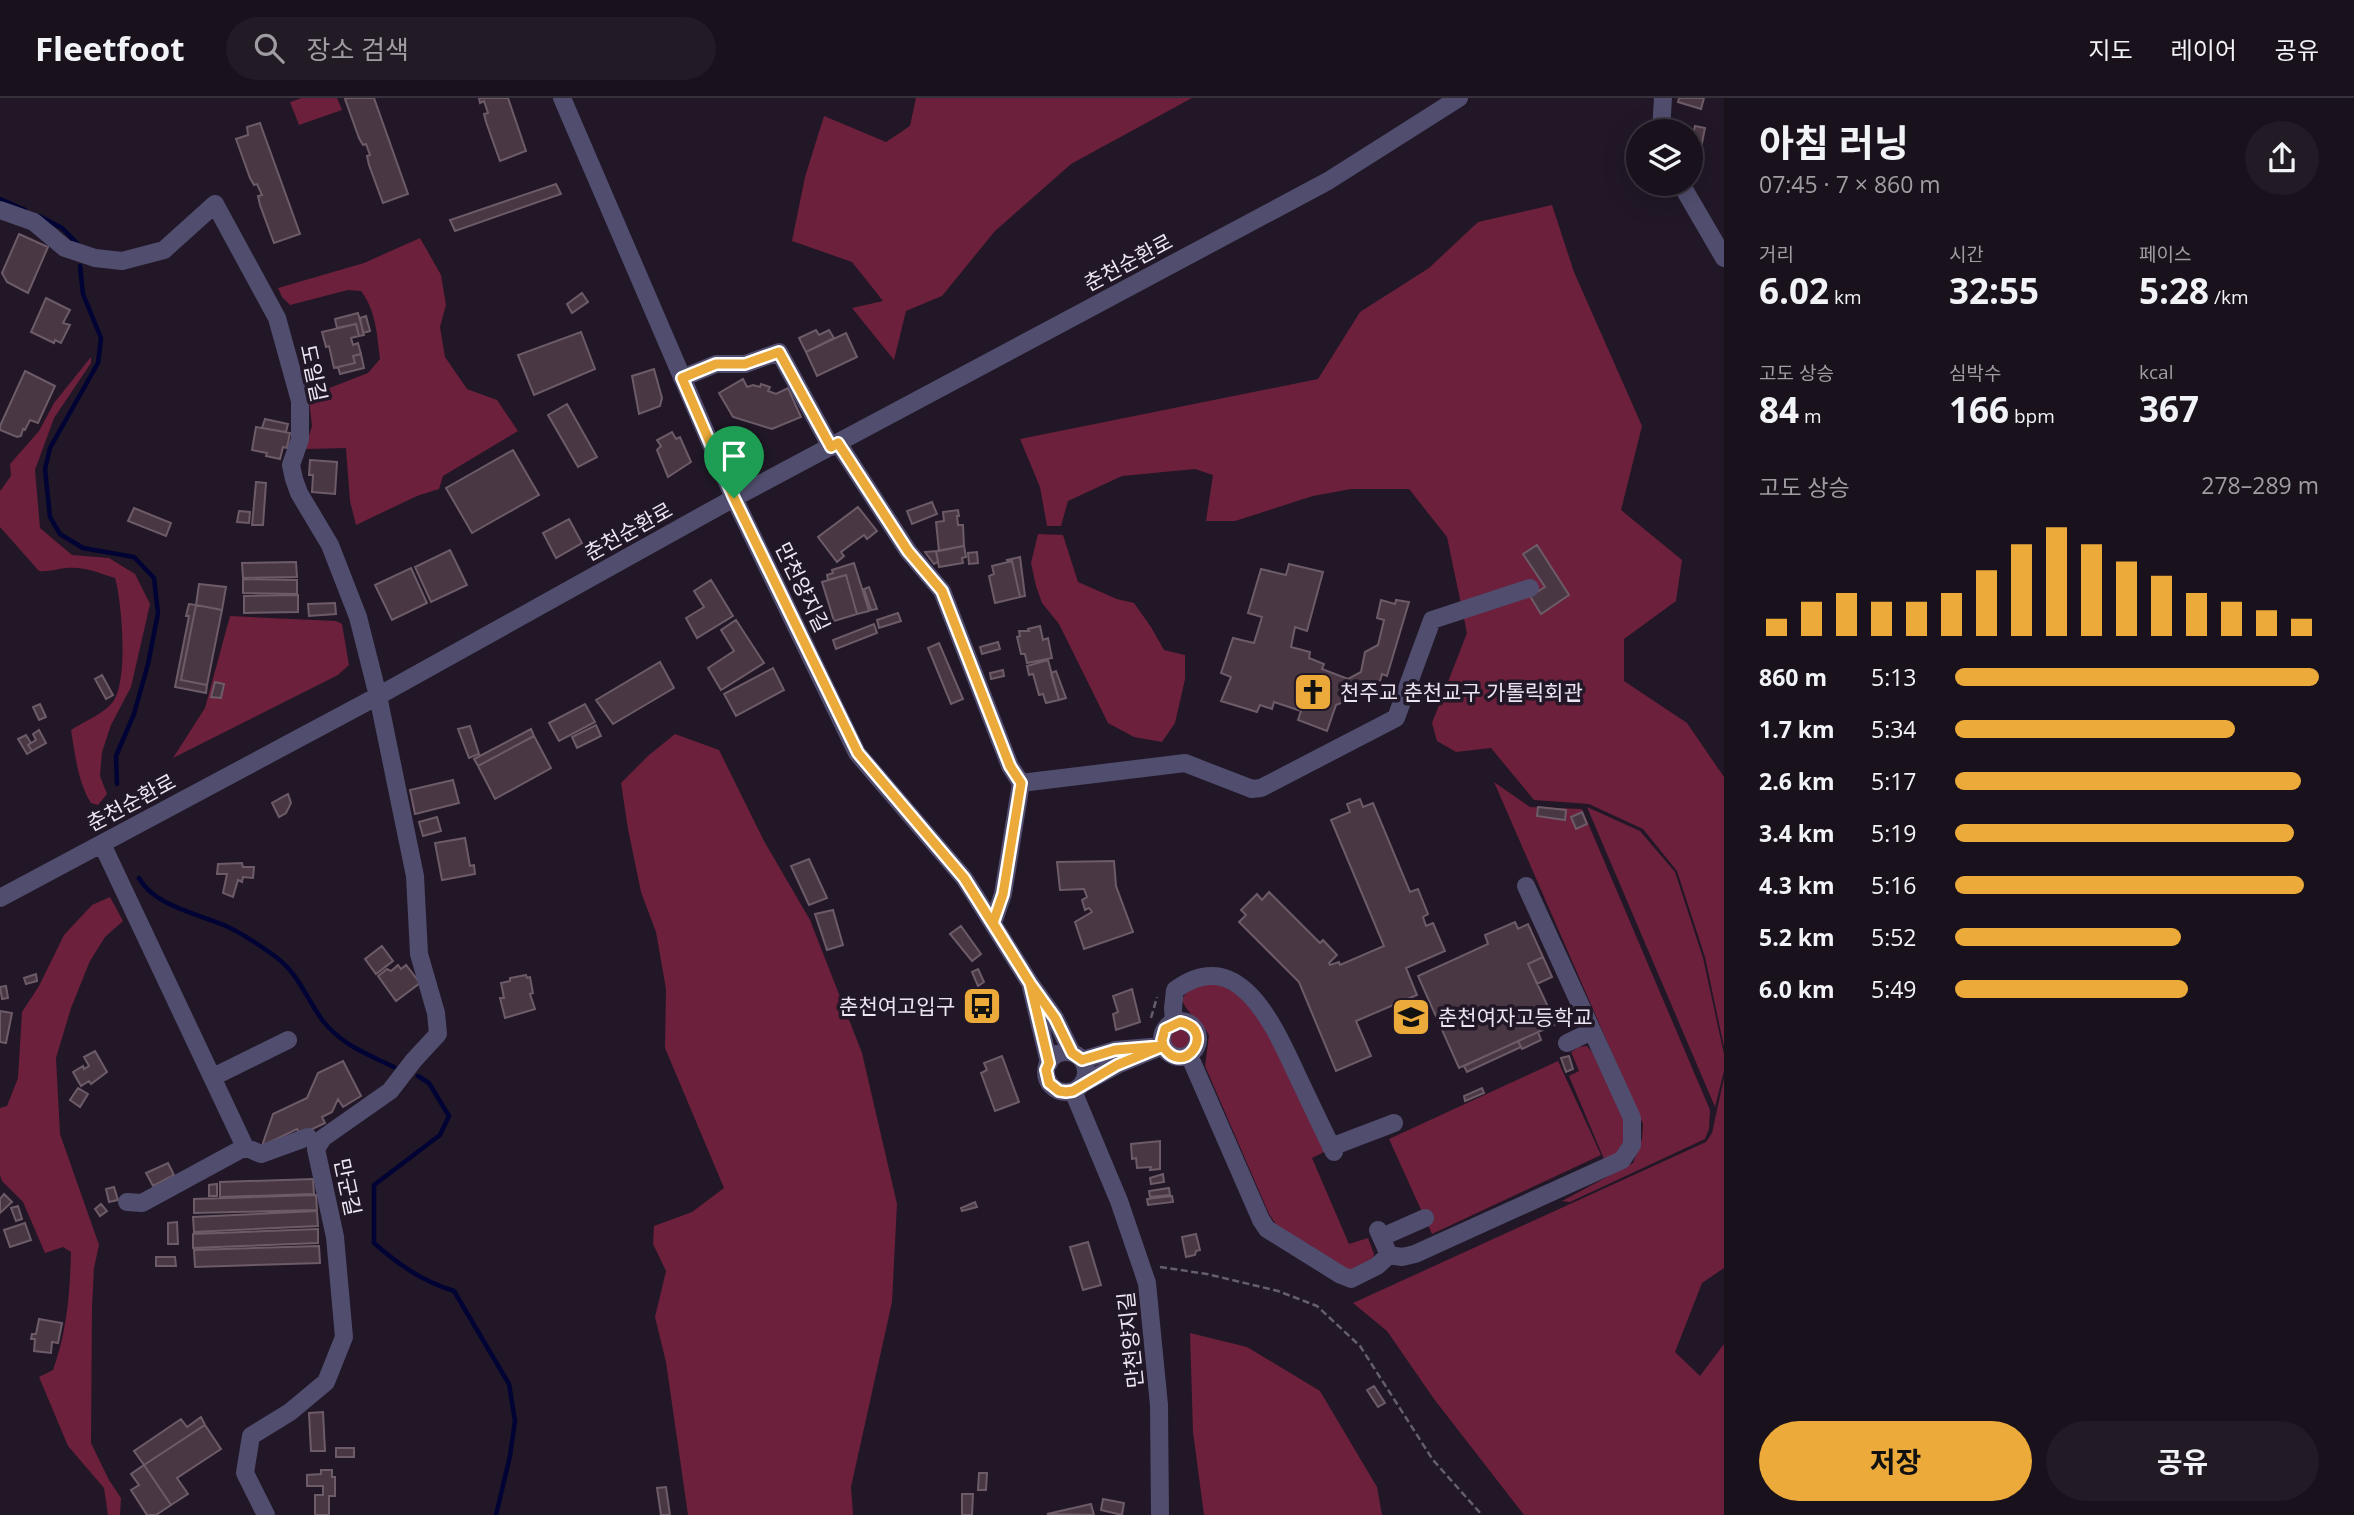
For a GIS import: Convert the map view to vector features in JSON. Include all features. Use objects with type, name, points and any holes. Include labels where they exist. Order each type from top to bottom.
[{"type":"street","name":"만천양지길","points":[[562,98],[734,498],[858,753],[964,878],[1030,983]]},
{"type":"street","name":"춘천순환로","points":[[0,898],[378,696],[734,498],[1328,181],[1459,98]]},
{"type":"street","points":[[1662,119],[1663,98]]},
{"type":"street","points":[[1688,196],[1724,258]]},
{"type":"street","name":"도일길","points":[[0,210],[34,222],[50,238],[72,251],[95,258],[122,261],[164,250],[215,204],[277,318],[300,401],[300,439],[291,465],[294,479],[299,493],[330,545],[358,617],[378,696],[407,836]]},
{"type":"street","points":[[682,378],[716,364],[745,364],[779,352],[834,445],[908,551],[942,591],[1010,766],[1021,783],[1003,894],[993,923]]},
{"type":"street","points":[[1021,783],[1185,764],[1252,789],[1261,788],[1396,718],[1432,621],[1530,588]]},
{"type":"street","name":"만군길","points":[[266,1515],[245,1473],[251,1436],[290,1412],[326,1382],[344,1337],[335,1237],[316,1149],[323,1138],[390,1091],[438,1034],[436,1013],[419,954],[415,876],[407,836]]},
{"type":"street","points":[[102,844],[245,1147],[261,1154],[308,1137]]},
{"type":"street","points":[[1389,1255],[1402,1257],[1415,1254],[1622,1160],[1632,1145],[1632,1118],[1526,886]]},
{"type":"street","points":[[1174,1023],[1175,990],[1189,979],[1206,975],[1227,979],[1252,996],[1271,1019],[1333,1150],[1394,1123]]},
{"type":"street","points":[[1030,983],[1055,1018],[1086,1072],[1077,1087]]},
{"type":"street","points":[[1030,983],[1049,1063],[1047,1076],[1054,1088],[1066,1092],[1117,1065],[1163,1046]]},
{"type":"street","points":[[1174,1023],[1185,1023],[1197,1034],[1196,1046],[1189,1055],[1171,1055],[1163,1046],[1165,1029],[1174,1023]]},
{"type":"street","points":[[1567,1043],[1592,1031]]},
{"type":"street","points":[[213,1077],[288,1040]]},
{"type":"street","points":[[1049,1063],[1058,1054],[1077,1057],[1115,1050],[1163,1046]]},
{"type":"street","points":[[1189,1055],[1267,1228],[1351,1279],[1377,1266],[1389,1255]]},
{"type":"street","name":"만천양지길","points":[[1077,1087],[1147,1283],[1159,1405],[1160,1515]]},
{"type":"street","points":[[127,1202],[142,1203],[245,1147]]},
{"type":"street","points":[[1389,1255],[1380,1233],[1425,1218]]},
{"type":"path","points":[[1140,1261],[1278,1291],[1317,1306],[1360,1346],[1433,1460],[1482,1515]]},
{"type":"shaded area","points":[[302,98],[337,98],[342,110],[299,125],[290,102]]},
{"type":"shaded area","points":[[916,98],[1192,98],[1071,164],[995,231],[942,296],[906,311],[894,360],[852,308],[883,301],[852,262],[792,241],[805,177],[824,116],[886,142],[910,126]]},
{"type":"shaded area","points":[[1552,205],[1574,272],[1642,426],[1621,510],[1682,560],[1676,601],[1624,639],[1624,681],[1687,723],[1724,777],[1724,1047],[1705,957],[1677,871],[1643,829],[1589,804],[1534,800],[1491,748],[1456,752],[1437,741],[1432,723],[1467,633],[1447,537],[1409,489],[1351,489],[1313,496],[1235,521],[1206,521],[1213,475],[1195,469],[1122,476],[1068,501],[1061,526],[1047,526],[1040,487],[1020,439],[1318,379],[1360,312],[1429,268],[1478,222]]},
{"type":"shaded area","points":[[420,238],[441,275],[446,305],[440,327],[445,357],[467,389],[497,400],[518,431],[443,476],[439,489],[417,496],[356,525],[350,501],[346,448],[305,449],[312,426],[309,400],[319,392],[368,373],[380,359],[373,315],[361,291],[348,290],[290,305],[278,288],[364,263]]},
{"type":"shaded area","points":[[91,357],[91,363],[54,418],[35,470],[40,528],[72,555],[109,558],[135,574],[150,604],[131,687],[111,725],[102,752],[100,776],[107,794],[98,805],[91,803],[83,787],[71,730],[103,711],[112,703],[117,693],[121,678],[122,642],[115,578],[79,568],[39,571],[0,527],[0,491],[11,476],[10,464],[39,431],[54,403]]},
{"type":"shaded area","points":[[1038,534],[1063,535],[1078,582],[1117,599],[1134,603],[1164,650],[1185,655],[1185,679],[1175,723],[1162,742],[1134,737],[1108,723],[1059,624],[1042,603],[1031,563]]},
{"type":"shaded area","points":[[230,616],[336,621],[342,624],[349,665],[338,675],[173,758],[205,708]]},
{"type":"shaded area","points":[[675,734],[719,750],[764,841],[810,920],[862,1053],[897,1204],[892,1302],[851,1487],[853,1515],[688,1515],[666,1362],[655,1317],[666,1271],[653,1244],[654,1226],[692,1212],[724,1188],[665,1048],[666,989],[656,932],[641,892],[621,783]]},
{"type":"shaded area","points":[[1494,782],[1530,807],[1582,809],[1710,1110],[1709,1129],[1705,1139],[1570,1202],[1562,1201],[1633,1163],[1642,1139],[1643,1124]]},
{"type":"shaded area","points":[[1587,807],[1640,831],[1675,872],[1703,958],[1724,1054],[1724,1071],[1715,1107]]},
{"type":"shaded area","points":[[110,897],[123,921],[105,937],[90,961],[71,1008],[56,1058],[60,1134],[99,1245],[94,1268],[92,1308],[91,1443],[121,1498],[120,1515],[108,1515],[104,1488],[68,1446],[39,1377],[53,1370],[62,1341],[69,1297],[71,1252],[63,1247],[45,1253],[23,1202],[2,1181],[0,1175],[0,1108],[7,1106],[18,1078],[22,1012],[39,986],[64,935],[92,905]]},
{"type":"shaded area","points":[[1206,982],[1238,994],[1264,1021],[1326,1151],[1312,1158],[1349,1244],[1368,1238],[1374,1254],[1373,1258],[1351,1272],[1277,1226],[1269,1214],[1205,1066],[1209,1035],[1182,1000],[1186,993]]},
{"type":"shaded area","points":[[1180,1028],[1188,1031],[1191,1039],[1188,1047],[1180,1050],[1172,1047],[1169,1039],[1172,1031]]},
{"type":"shaded area","points":[[1587,1046],[1624,1119],[1626,1142],[1617,1153],[1604,1159],[1569,1076],[1579,1071],[1571,1052]]},
{"type":"shaded area","points":[[1558,1061],[1601,1155],[1432,1234],[1389,1139]]},
{"type":"shaded area","points":[[1724,1078],[1724,1268],[1702,1283],[1675,1352],[1700,1376],[1724,1344],[1724,1515],[1524,1515],[1434,1399],[1387,1331],[1353,1303],[1706,1142],[1712,1133]]},
{"type":"shaded area","points":[[1190,1333],[1247,1347],[1320,1391],[1377,1487],[1382,1515],[1204,1515],[1193,1432]]},
{"type":"building","points":[[374,98],[408,194],[383,203],[369,165],[367,156],[370,155],[366,144],[363,145],[359,138],[345,99]]},
{"type":"building","points":[[479,98],[508,98],[526,151],[500,161],[486,122],[484,114],[488,113],[484,101],[480,103]]},
{"type":"building","points":[[1679,98],[1704,98],[1701,109],[1678,102]]},
{"type":"building","points":[[260,123],[300,234],[274,243],[260,205],[258,196],[262,195],[257,184],[254,185],[250,178],[236,139],[248,135],[247,127]]},
{"type":"building","points":[[556,184],[561,194],[455,231],[450,220]]},
{"type":"building","points":[[19,234],[48,247],[28,293],[7,282],[2,273]]},
{"type":"building","points":[[582,293],[588,302],[572,313],[567,304]]},
{"type":"building","points":[[46,298],[70,310],[63,323],[70,325],[61,343],[55,340],[54,343],[31,332]]},
{"type":"building","points":[[358,313],[364,335],[359,336],[356,324],[337,328],[335,319]]},
{"type":"building","points":[[366,316],[370,331],[363,333],[360,318]]},
{"type":"building","points":[[356,324],[359,336],[351,338],[353,345],[358,343],[361,354],[353,356],[355,363],[334,368],[329,346],[326,347],[322,332]]},
{"type":"building","points":[[816,330],[819,335],[829,330],[834,338],[806,352],[799,338]]},
{"type":"building","points":[[581,332],[595,369],[534,395],[518,355]]},
{"type":"building","points":[[846,333],[857,357],[817,376],[806,352]]},
{"type":"building","points":[[361,354],[364,368],[340,374],[338,367],[355,363],[353,356]]},
{"type":"building","points":[[654,369],[662,398],[660,406],[639,414],[632,376]]},
{"type":"building","points":[[25,371],[55,386],[38,423],[30,420],[21,436],[17,437],[0,430],[0,426]]},
{"type":"building","points":[[743,379],[747,387],[760,387],[761,384],[770,387],[768,391],[776,394],[788,388],[801,417],[772,429],[733,417],[719,393]]},
{"type":"building","points":[[567,404],[597,457],[578,467],[548,415]]},
{"type":"building","points":[[265,419],[288,424],[286,432],[262,428]]},
{"type":"building","points":[[256,427],[290,433],[287,448],[283,447],[280,459],[252,450]]},
{"type":"building","points":[[672,432],[676,439],[680,437],[691,462],[668,477],[657,450],[661,446],[657,440]]},
{"type":"building","points":[[513,450],[539,495],[472,533],[446,488]]},
{"type":"building","points":[[310,460],[337,462],[335,494],[312,492]]},
{"type":"building","points":[[256,482],[266,483],[263,525],[252,525]]},
{"type":"building","points":[[932,502],[937,514],[912,524],[907,511]]},
{"type":"building","points":[[858,507],[877,531],[867,539],[864,535],[841,552],[844,556],[837,562],[818,537]]},
{"type":"building","points":[[134,508],[171,523],[166,536],[128,521]]},
{"type":"building","points":[[958,510],[958,525],[963,525],[964,546],[939,551],[936,522],[944,521],[943,512]]},
{"type":"building","points":[[239,511],[250,512],[249,523],[237,522]]},
{"type":"building","points":[[569,519],[582,543],[556,558],[543,533]]},
{"type":"building","points":[[1537,545],[1569,595],[1541,614],[1530,596],[1545,587],[1523,554]]},
{"type":"building","points":[[964,546],[966,557],[962,558],[963,563],[939,567],[936,551]]},
{"type":"building","points":[[450,550],[467,585],[431,602],[415,567]]},
{"type":"building","points":[[936,551],[938,562],[934,564],[925,552]]},
{"type":"building","points":[[977,552],[978,563],[969,564],[968,553]]},
{"type":"building","points":[[1020,557],[1025,596],[1020,597],[1012,561],[1007,560]]},
{"type":"building","points":[[1012,561],[1020,597],[995,603],[989,576],[994,574],[992,566]]},
{"type":"building","points":[[296,562],[297,577],[243,578],[242,563]]},
{"type":"building","points":[[854,563],[869,611],[857,614],[846,575],[828,580],[827,575],[833,573],[832,570]]},
{"type":"building","points":[[1289,564],[1323,572],[1307,631],[1295,627],[1291,647],[1310,652],[1309,658],[1324,664],[1322,669],[1348,679],[1361,672],[1365,652],[1378,645],[1384,620],[1377,618],[1381,600],[1395,604],[1396,600],[1409,602],[1387,676],[1382,674],[1378,688],[1336,705],[1327,731],[1298,720],[1301,711],[1274,702],[1272,709],[1260,705],[1257,712],[1221,701],[1231,677],[1221,673],[1233,638],[1254,643],[1262,617],[1248,613],[1261,569],[1286,575]]},
{"type":"building","points":[[411,568],[427,603],[392,620],[375,585]]},
{"type":"building","points":[[846,575],[857,614],[834,621],[822,582]]},
{"type":"building","points":[[243,579],[297,580],[297,594],[243,593]]},
{"type":"building","points":[[711,580],[733,616],[697,638],[686,618],[704,607],[694,591]]},
{"type":"building","points":[[199,584],[226,587],[222,610],[196,605]]},
{"type":"building","points":[[869,587],[877,609],[871,610],[864,589]]},
{"type":"building","points":[[298,595],[298,612],[244,613],[244,596]]},
{"type":"building","points":[[335,603],[336,614],[309,616],[308,604]]},
{"type":"building","points":[[189,604],[196,605],[181,680],[207,685],[206,693],[175,687]]},
{"type":"building","points":[[196,605],[222,610],[207,685],[181,680]]},
{"type":"building","points":[[898,613],[901,621],[879,628],[877,620]]},
{"type":"building","points":[[736,620],[764,663],[721,690],[708,668],[734,651],[721,630]]},
{"type":"building","points":[[874,624],[877,633],[836,649],[833,640]]},
{"type":"building","points":[[1040,626],[1043,640],[1048,638],[1052,658],[1027,663],[1025,654],[1021,654],[1017,637],[1020,636],[1019,631],[1029,631],[1028,629]]},
{"type":"building","points":[[998,642],[1000,649],[982,654],[980,647]]},
{"type":"building","points":[[939,643],[963,699],[951,704],[928,648]]},
{"type":"building","points":[[1048,660],[1059,700],[1046,703],[1043,694],[1039,695],[1033,674],[1029,675],[1027,666]]},
{"type":"building","points":[[660,662],[674,688],[613,724],[596,700]]},
{"type":"building","points":[[773,668],[784,690],[736,716],[724,694]]},
{"type":"building","points":[[1003,670],[1004,676],[991,679],[990,673]]},
{"type":"building","points":[[1056,671],[1066,698],[1059,700],[1051,673]]},
{"type":"building","points":[[102,675],[113,695],[106,699],[95,679]]},
{"type":"building","points":[[215,682],[224,684],[221,698],[211,697]]},
{"type":"building","points":[[40,704],[46,717],[39,720],[33,707]]},
{"type":"building","points":[[585,704],[595,722],[559,741],[549,723]]},
{"type":"building","points":[[596,725],[601,736],[577,748],[572,737]]},
{"type":"building","points":[[470,726],[479,754],[469,758],[458,729]]},
{"type":"building","points":[[531,729],[534,736],[478,766],[474,759]]},
{"type":"building","points":[[39,730],[46,743],[32,751],[28,745],[36,740],[33,734]]},
{"type":"building","points":[[26,735],[32,751],[27,754],[18,739]]},
{"type":"building","points":[[534,736],[551,768],[495,799],[478,766]]},
{"type":"building","points":[[453,780],[459,803],[415,814],[410,790]]},
{"type":"building","points":[[288,794],[291,803],[286,813],[279,817],[272,803]]},
{"type":"building","points":[[1360,799],[1363,807],[1373,803],[1410,892],[1418,889],[1428,914],[1423,917],[1426,926],[1433,923],[1445,951],[1406,968],[1417,995],[1356,1021],[1371,1056],[1336,1071],[1299,982],[1239,922],[1246,915],[1241,910],[1257,894],[1262,900],[1269,892],[1320,943],[1323,940],[1337,955],[1330,965],[1339,962],[1340,965],[1384,946],[1331,820],[1350,812],[1347,804]]},
{"type":"building","points":[[1538,807],[1566,810],[1565,820],[1537,816]]},
{"type":"building","points":[[1582,812],[1587,824],[1576,829],[1571,817]]},
{"type":"building","points":[[437,817],[441,831],[423,836],[419,822]]},
{"type":"building","points":[[465,838],[470,866],[474,865],[475,874],[442,880],[435,843]]},
{"type":"building","points":[[809,859],[827,898],[809,905],[791,866]]},
{"type":"building","points":[[1114,861],[1116,886],[1133,932],[1084,949],[1075,922],[1092,912],[1089,908],[1085,910],[1082,900],[1087,897],[1084,889],[1060,890],[1057,862]]},
{"type":"building","points":[[242,863],[243,867],[254,867],[253,878],[243,877],[242,882],[238,880],[233,897],[223,893],[227,874],[217,874],[218,864]]},
{"type":"building","points":[[833,910],[843,945],[827,950],[815,914]]},
{"type":"building","points":[[1515,922],[1518,929],[1528,924],[1543,957],[1528,964],[1556,1024],[1459,1068],[1418,976],[1488,944],[1485,935]]},
{"type":"building","points":[[961,926],[981,954],[972,961],[950,934]]},
{"type":"building","points":[[382,946],[393,961],[376,974],[365,959]]},
{"type":"building","points":[[1543,957],[1552,977],[1537,984],[1528,964]]},
{"type":"building","points":[[398,965],[401,969],[406,965],[420,983],[396,1001],[378,976]]},
{"type":"building","points":[[978,969],[984,982],[978,986],[972,972]]},
{"type":"building","points":[[36,974],[37,981],[26,984],[24,978]]},
{"type":"building","points":[[526,975],[527,978],[530,977],[533,993],[530,994],[535,1009],[505,1018],[500,998],[504,998],[501,983]]},
{"type":"building","points":[[6,986],[8,998],[2,999],[0,987]]},
{"type":"building","points":[[1132,989],[1140,1022],[1116,1030],[1113,1014],[1118,1012],[1113,996]]},
{"type":"building","points":[[0,1011],[12,1013],[6,1043],[0,1042]]},
{"type":"building","points":[[1538,1032],[1541,1040],[1522,1049],[1518,1041]]},
{"type":"building","points":[[1518,1041],[1521,1047],[1467,1072],[1464,1066]]},
{"type":"building","points":[[95,1051],[107,1072],[91,1084],[89,1081],[81,1086],[73,1072],[83,1066],[84,1069],[89,1066],[84,1057]]},
{"type":"building","points":[[1002,1056],[1019,1102],[995,1111],[981,1073],[987,1070],[984,1063]]},
{"type":"building","points":[[1569,1056],[1573,1069],[1566,1072],[1561,1058]]},
{"type":"building","points":[[343,1061],[361,1096],[343,1107],[338,1099],[332,1112],[322,1117],[325,1123],[300,1135],[297,1129],[262,1146],[273,1114],[307,1098],[318,1073]]},
{"type":"building","points":[[78,1088],[88,1094],[80,1107],[70,1100]]},
{"type":"building","points":[[1482,1088],[1484,1093],[1465,1101],[1464,1096]]},
{"type":"building","points":[[1160,1141],[1160,1169],[1137,1168],[1136,1158],[1132,1159],[1131,1144]]},
{"type":"building","points":[[168,1163],[174,1175],[153,1186],[146,1173]]},
{"type":"building","points":[[1163,1174],[1164,1182],[1151,1184],[1150,1178]]},
{"type":"building","points":[[313,1179],[314,1194],[220,1197],[220,1182]]},
{"type":"building","points":[[217,1184],[217,1196],[209,1196],[209,1185]]},
{"type":"building","points":[[114,1187],[118,1200],[109,1202],[106,1189]]},
{"type":"building","points":[[1169,1188],[1170,1195],[1150,1197],[1149,1191]]},
{"type":"building","points":[[4,1194],[12,1202],[0,1213],[0,1199]]},
{"type":"building","points":[[316,1195],[317,1210],[194,1213],[194,1199]]},
{"type":"building","points":[[1172,1196],[1173,1202],[1148,1205],[1147,1199]]},
{"type":"building","points":[[975,1202],[977,1207],[962,1211],[961,1208]]},
{"type":"building","points":[[101,1204],[107,1211],[100,1216],[95,1209]]},
{"type":"building","points":[[18,1206],[22,1219],[16,1221],[11,1208]]},
{"type":"building","points":[[317,1211],[318,1226],[194,1232],[193,1217]]},
{"type":"building","points":[[177,1222],[178,1244],[168,1244],[168,1223]]},
{"type":"building","points":[[25,1223],[31,1240],[10,1247],[4,1230]]},
{"type":"building","points":[[318,1229],[318,1243],[193,1248],[193,1234]]},
{"type":"building","points":[[1196,1234],[1200,1250],[1196,1251],[1195,1255],[1186,1257],[1182,1237]]},
{"type":"building","points":[[1088,1242],[1101,1285],[1083,1290],[1070,1247]]},
{"type":"building","points":[[319,1246],[320,1263],[195,1267],[194,1250]]},
{"type":"building","points":[[156,1257],[175,1257],[176,1266],[156,1266]]},
{"type":"building","points":[[39,1319],[62,1323],[58,1343],[52,1342],[51,1353],[34,1351],[35,1339],[31,1339],[32,1334],[36,1334]]},
{"type":"building","points":[[1127,1339],[1135,1341],[1132,1356],[1124,1355]]},
{"type":"building","points":[[1374,1386],[1385,1403],[1378,1407],[1367,1390]]},
{"type":"building","points":[[323,1412],[325,1451],[311,1451],[309,1413]]},
{"type":"building","points":[[201,1417],[205,1425],[144,1465],[134,1451],[181,1419],[187,1427]]},
{"type":"building","points":[[205,1425],[221,1449],[177,1478],[188,1494],[171,1505],[144,1465]]},
{"type":"building","points":[[336,1448],[354,1448],[354,1457],[336,1457]]},
{"type":"building","points":[[144,1465],[171,1505],[156,1515],[147,1515],[131,1490],[139,1485],[131,1474]]},
{"type":"building","points":[[321,1470],[332,1470],[332,1477],[335,1477],[335,1496],[329,1496],[329,1515],[315,1515],[315,1495],[323,1495],[323,1486],[307,1486],[307,1475],[321,1474]]},
{"type":"building","points":[[979,1473],[987,1473],[986,1490],[978,1490]]},
{"type":"building","points":[[666,1487],[670,1515],[661,1515],[657,1488]]},
{"type":"building","points":[[962,1494],[973,1494],[972,1515],[962,1515]]},
{"type":"building","points":[[1103,1499],[1124,1503],[1122,1515],[1101,1510]]},
{"type":"building","points":[[1091,1504],[1094,1515],[1047,1514]]},
{"type":"waterway","points":[[0,199],[25,210]]},
{"type":"waterway","points":[[39,216],[62,228],[78,244]]},
{"type":"waterway","points":[[80,266],[83,294],[101,338],[98,363],[50,448],[45,469],[50,517],[60,534],[83,548],[134,557],[154,578],[158,613],[134,714],[116,756],[117,784]]},
{"type":"waterway","points":[[139,878],[155,896],[232,929],[276,957],[291,971],[330,1029],[356,1048],[394,1067]]},
{"type":"waterway","points":[[418,1076],[429,1083],[449,1116],[440,1135],[374,1185],[374,1243],[411,1272],[454,1291],[509,1384],[515,1421],[496,1515]]},
{"type":"place","name":"천주교 춘천교구 가톨릭회관","points":[[1313,692]]},
{"type":"place","name":"춘천여고입구","points":[[982,1006]]},
{"type":"place","name":"춘천여자고등학교","points":[[1411,1017]]},
{"type":"route","points":[[734,498],[682,378],[716,364],[745,364],[779,352],[831,447],[838,443],[908,551],[942,591],[1010,766],[1021,783],[1003,894],[993,923],[1055,1018],[1072,1053],[1082,1060],[1115,1050],[1163,1046],[1165,1029],[1180,1022],[1190,1025],[1197,1034],[1196,1046],[1189,1055],[1171,1055],[1163,1046],[1117,1065],[1073,1091],[1059,1091],[1049,1083],[1046,1070],[1049,1063],[1030,983],[964,878],[858,753],[734,498]]}]
